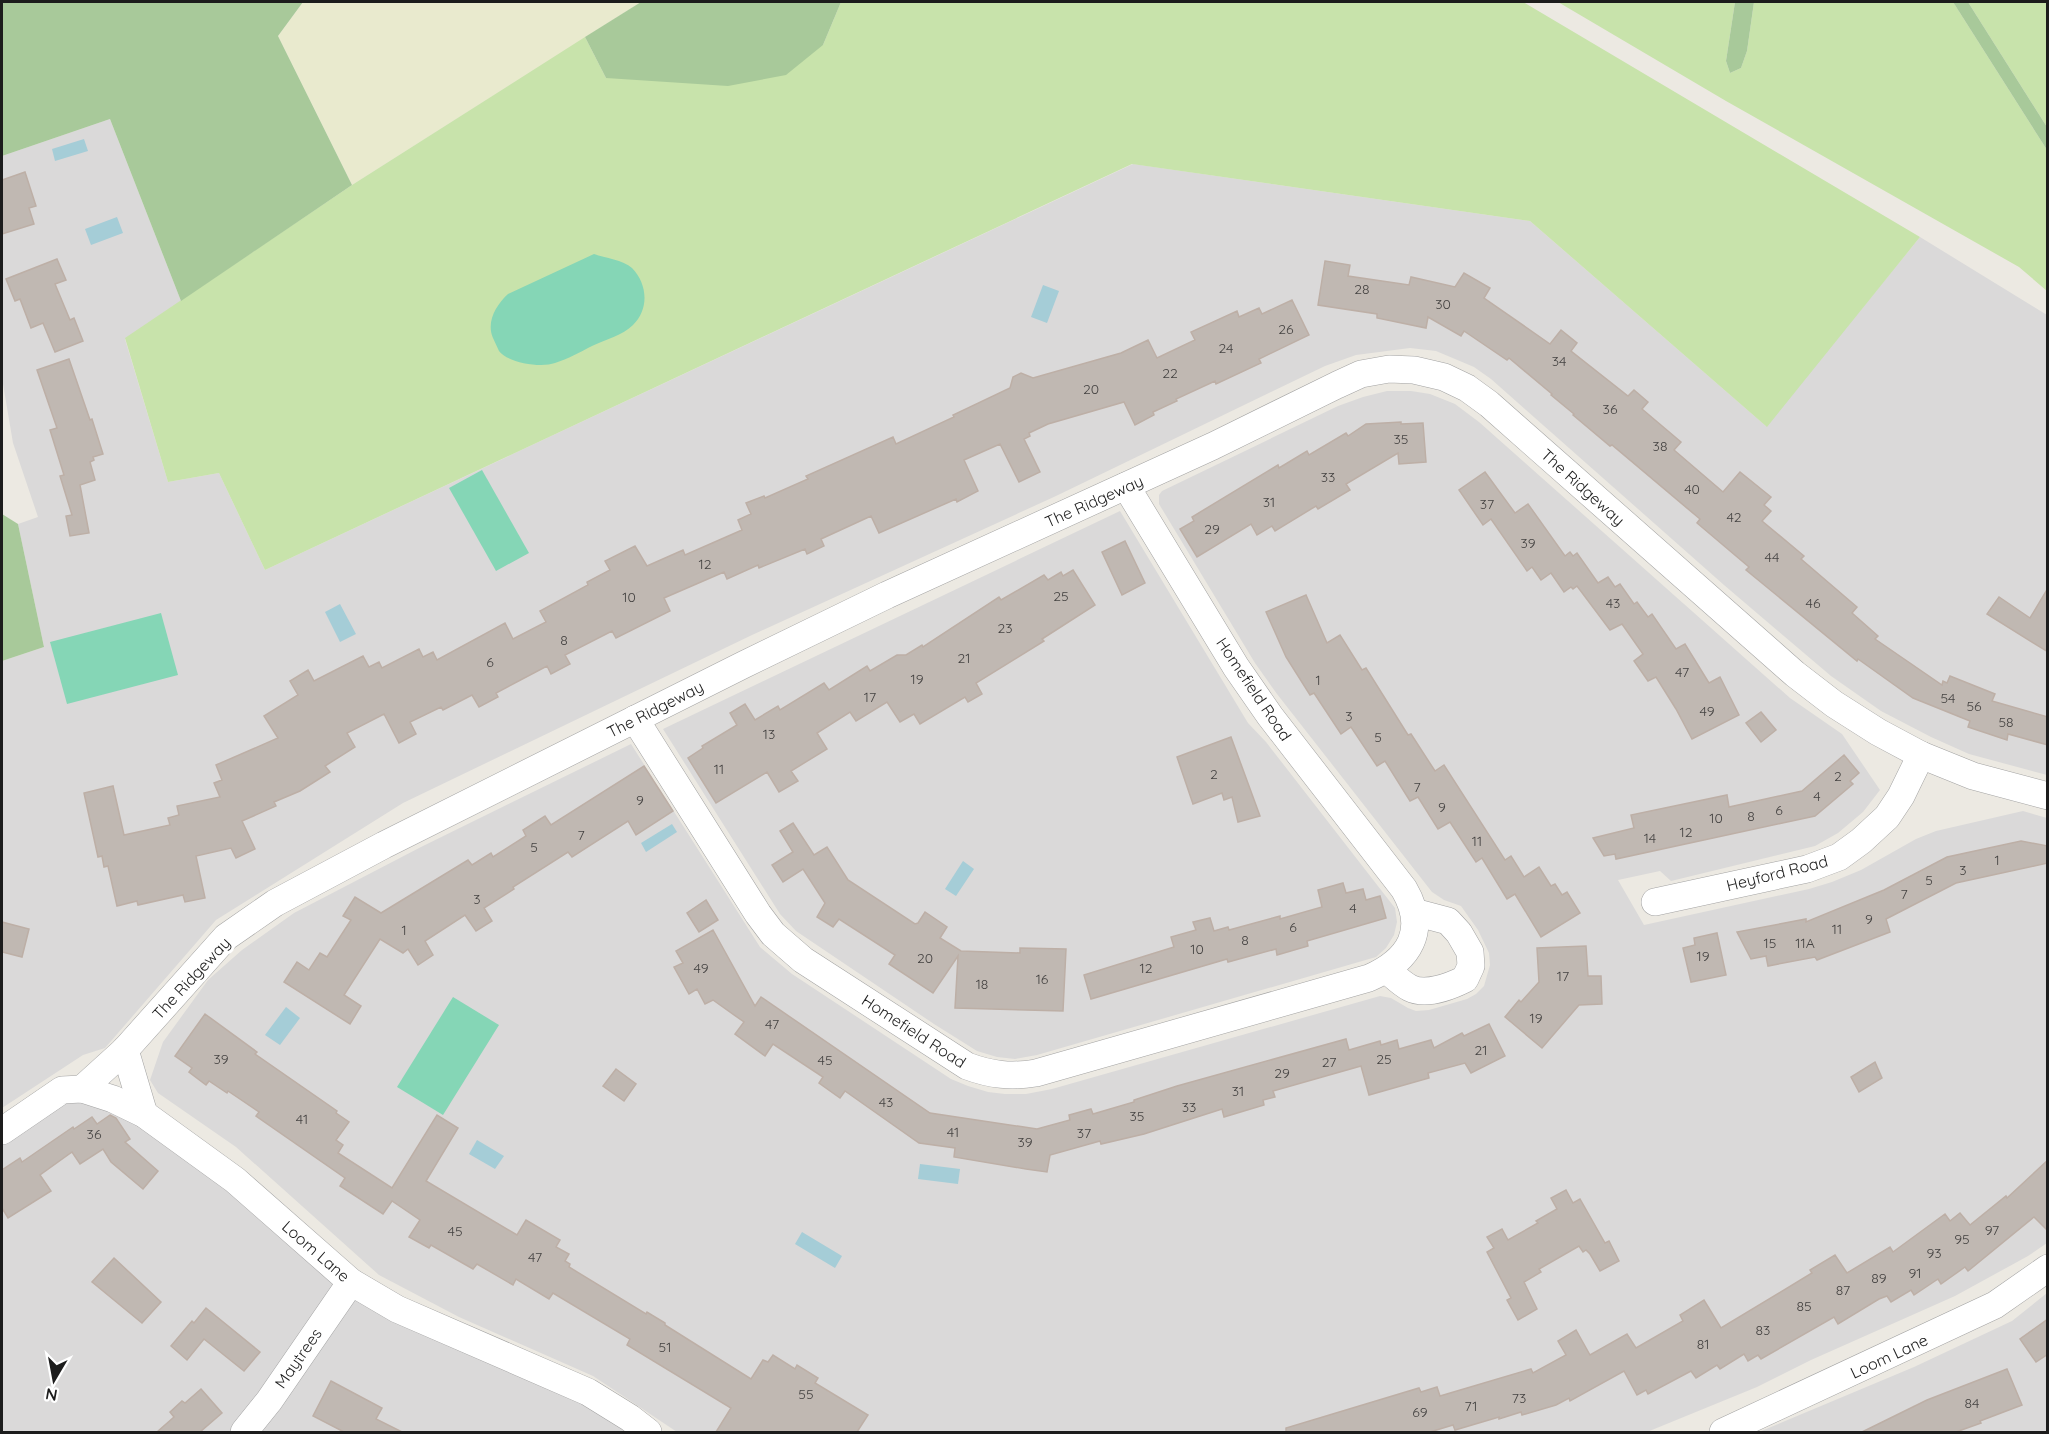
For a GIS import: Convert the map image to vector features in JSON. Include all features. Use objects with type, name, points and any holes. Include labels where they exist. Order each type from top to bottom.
[{"type":"street","name":"The Ridgeway","points":[[82,1089],[125,1050],[226,937],[275,903],[384,845],[887,595],[1126,486],[1361,374],[1389,369],[1414,370],[1444,376],[1467,388],[1489,404],[1795,674],[1878,732],[1921,755],[1973,776],[2048,796]]},
{"type":"street","name":"Homefield Road","points":[[635,719],[772,934],[803,960],[967,1066],[982,1072],[1015,1077],[1036,1073],[1369,978],[1387,970],[1403,958],[1416,927],[1411,901],[1270,716],[1236,667],[1126,486]]},
{"type":"street","name":"Heyford Road","points":[[1655,902],[1807,869],[1839,857],[1887,817],[1901,796],[1921,755]]},
{"type":"street","points":[[1387,970],[1411,989],[1444,988],[1466,979],[1471,966],[1470,952],[1459,933],[1448,921],[1414,912]]},
{"type":"street","points":[[125,1050],[144,1114]]},
{"type":"street","points":[[2,1131],[62,1090],[82,1089]]},
{"type":"street","name":"Loom Lane","points":[[82,1089],[113,1099],[144,1114],[235,1180],[351,1282],[397,1309],[588,1392],[648,1432]]},
{"type":"street","name":"Loom Lane","points":[[1723,1432],[1995,1305],[2048,1268]]},
{"type":"street","name":"Maytrees","points":[[244,1432],[269,1401],[351,1282]]},
{"type":"shaded area","points":[[110,119],[181,301],[125,339],[168,482],[219,473],[265,570],[1133,164],[1530,221],[1766,426],[1920,237],[2047,315],[2047,775],[1969,754],[1931,737],[1881,711],[1831,676],[1724,585],[1491,379],[1474,367],[1436,351],[1410,348],[1356,355],[1325,366],[1056,496],[752,635],[403,803],[216,920],[105,1048],[83,1055],[2,1108],[2,661],[44,647],[18,524],[38,517],[13,443],[2,378],[2,156]]},
{"type":"shaded area","points":[[1387,391],[1430,394],[1455,404],[1479,422],[1790,698],[1842,734],[1880,790],[1863,812],[1838,833],[1815,846],[1671,881],[1660,871],[1618,880],[1644,925],[1832,882],[1861,870],[1916,839],[1936,831],[2023,811],[2047,818],[2047,1243],[1955,1296],[1811,1360],[1757,1387],[1647,1432],[677,1432],[593,1376],[459,1317],[379,1275],[236,1147],[158,1093],[150,1080],[163,1042],[208,980],[242,950],[294,913],[421,847],[631,744],[760,947],[792,974],[951,1079],[988,1092],[1026,1094],[1052,1089],[1380,996],[1391,998],[1416,1011],[1429,1010],[1467,999],[1476,994],[1484,986],[1490,965],[1489,953],[1478,930],[1461,906],[1444,900],[1432,892],[1277,694],[1255,663],[1159,504],[1159,495],[1162,491],[1338,406]]},
{"type":"shaded area","points":[[1120,511],[1248,723],[1266,742],[1395,908],[1397,922],[1394,935],[1386,948],[1376,957],[1037,1055],[1015,1059],[997,1057],[977,1051],[796,931],[780,914],[663,729]]},
{"type":"shaded area","points":[[67,1101],[87,1101],[109,1107],[181,1154],[222,1182],[347,1292],[586,1402],[630,1432],[2,1432],[2,1138]]},
{"type":"shaded area","points":[[2047,1293],[2047,1432],[1759,1432],[1914,1367],[2012,1321]]},
{"type":"green space","points":[[2,2],[303,2],[278,36],[352,185],[181,301],[110,119],[2,156]]},
{"type":"green space","points":[[303,2],[641,2],[352,185],[278,36]]},
{"type":"green space","points":[[641,2],[841,2],[823,45],[786,75],[728,86],[606,78],[585,37]]},
{"type":"green space","points":[[841,2],[1523,2],[1920,237],[1767,427],[1530,221],[1132,164],[265,570],[219,473],[168,482],[125,338],[352,185],[585,37],[606,78],[823,45]]},
{"type":"green space","points":[[1558,2],[1735,2],[1726,61],[1730,73],[1741,68],[1747,51],[1754,2],[1953,2],[2047,150],[2047,291],[2019,267],[1726,101]]},
{"type":"green space","points":[[1735,2],[1754,2],[1747,51],[1741,68],[1730,73],[1726,61]]},
{"type":"green space","points":[[1953,2],[1968,2],[2047,127],[2047,150]]},
{"type":"green space","points":[[1968,2],[2047,2],[2047,127]]},
{"type":"green space","points":[[594,254],[624,263],[637,274],[644,289],[644,305],[633,325],[619,334],[555,363],[542,365],[525,363],[503,355],[493,338],[491,326],[493,314],[504,298],[508,294]]},
{"type":"green space","points":[[482,470],[529,553],[496,571],[449,488]]},
{"type":"green space","points":[[2,514],[18,524],[44,647],[2,661]]},
{"type":"green space","points":[[161,613],[178,675],[67,704],[50,642]]},
{"type":"green space","points":[[453,997],[499,1025],[443,1115],[397,1087]]},
{"type":"water","points":[[84,139],[88,151],[55,161],[52,149]]},
{"type":"water","points":[[117,217],[123,233],[91,245],[85,229]]},
{"type":"water","points":[[1043,285],[1059,291],[1047,323],[1031,317]]},
{"type":"water","points":[[340,604],[356,634],[340,642],[325,612]]},
{"type":"water","points":[[672,824],[677,832],[646,852],[641,843]]},
{"type":"water","points":[[963,861],[974,869],[956,896],[945,889]]},
{"type":"water","points":[[286,1007],[300,1018],[280,1045],[265,1035]]},
{"type":"water","points":[[477,1140],[504,1156],[495,1169],[469,1154]]},
{"type":"water","points":[[920,1164],[960,1169],[958,1184],[918,1179]]},
{"type":"water","points":[[802,1232],[842,1256],[835,1268],[795,1244]]},
{"type":"building","points":[[25,172],[36,206],[29,208],[34,224],[2,234],[2,180]]},
{"type":"building","points":[[57,259],[66,280],[55,284],[70,320],[74,318],[83,341],[55,352],[43,323],[31,328],[20,299],[15,301],[6,279]]},
{"type":"building","points":[[1325,261],[1350,265],[1348,276],[1409,285],[1411,277],[1455,287],[1464,273],[1490,288],[1484,298],[1550,344],[1561,330],[1577,343],[1571,351],[1628,396],[1634,390],[1648,402],[1642,409],[1681,442],[1674,450],[1723,492],[1740,472],[1771,497],[1764,505],[1771,511],[1762,521],[1804,556],[1801,559],[1857,607],[1852,613],[1878,636],[1875,639],[1942,685],[1943,681],[1947,683],[1950,676],[1995,694],[1992,701],[2048,717],[2048,745],[2008,734],[2007,740],[1968,727],[1970,721],[1913,698],[1858,659],[1857,661],[1746,570],[1749,567],[1697,523],[1700,519],[1573,415],[1509,358],[1507,360],[1464,331],[1461,336],[1428,317],[1426,328],[1377,318],[1377,314],[1318,305]]},
{"type":"building","points":[[1292,300],[1309,335],[1259,359],[1261,363],[1176,399],[1177,401],[1153,412],[1154,415],[1135,425],[1124,402],[1048,424],[1029,433],[1030,436],[1024,439],[1040,472],[1019,482],[1000,444],[964,460],[978,491],[957,502],[956,499],[879,533],[871,516],[821,539],[824,546],[807,554],[805,549],[759,568],[758,565],[727,579],[724,572],[664,598],[670,611],[616,638],[612,631],[565,655],[570,664],[551,674],[547,666],[496,693],[498,697],[479,707],[472,695],[443,710],[441,707],[410,722],[416,734],[399,743],[384,714],[347,733],[355,747],[325,766],[330,772],[300,791],[274,802],[276,806],[242,821],[255,849],[236,858],[231,848],[196,856],[205,898],[185,902],[183,895],[138,905],[137,901],[117,906],[108,866],[104,867],[102,856],[98,857],[84,793],[113,786],[124,835],[170,825],[168,818],[179,815],[177,806],[220,797],[214,783],[222,780],[216,765],[278,738],[264,716],[298,695],[290,681],[308,670],[314,681],[363,656],[369,667],[379,662],[382,668],[419,649],[423,657],[433,652],[437,660],[505,623],[513,639],[546,622],[540,611],[588,585],[587,582],[610,570],[605,561],[635,546],[647,566],[683,550],[685,555],[742,530],[738,520],[751,514],[746,503],[764,496],[765,498],[808,479],[806,476],[893,437],[896,444],[954,417],[953,415],[1010,388],[1013,377],[1021,373],[1033,378],[1121,353],[1148,340],[1157,358],[1195,340],[1191,332],[1237,311],[1239,317],[1259,308],[1262,314]]},
{"type":"building","points":[[69,359],[103,454],[93,457],[94,460],[90,462],[95,480],[80,485],[89,533],[70,536],[66,516],[72,515],[60,476],[64,475],[50,430],[57,428],[37,370]]},
{"type":"building","points":[[1401,422],[1401,424],[1423,423],[1426,462],[1399,464],[1398,453],[1346,484],[1350,490],[1318,509],[1316,506],[1275,531],[1272,526],[1257,535],[1251,524],[1197,557],[1180,529],[1194,521],[1192,517],[1278,465],[1279,468],[1307,451],[1309,455],[1346,433],[1348,436],[1366,424]]},
{"type":"building","points":[[1485,472],[1515,513],[1528,504],[1565,556],[1570,552],[1573,556],[1577,553],[1598,583],[1608,577],[1615,587],[1620,584],[1634,604],[1637,602],[1648,617],[1652,614],[1676,649],[1685,644],[1709,683],[1720,677],[1739,715],[1692,739],[1656,677],[1648,681],[1634,661],[1643,654],[1622,624],[1610,630],[1577,586],[1564,592],[1551,573],[1541,580],[1532,567],[1527,571],[1491,519],[1483,525],[1459,490]]},
{"type":"building","points":[[1125,541],[1145,583],[1122,595],[1102,552]]},
{"type":"building","points":[[1073,570],[1095,605],[1042,639],[1044,641],[976,683],[982,694],[968,702],[965,697],[920,724],[914,714],[900,722],[887,702],[856,721],[850,712],[817,733],[827,749],[791,771],[798,781],[779,792],[767,772],[716,803],[688,758],[703,748],[702,746],[737,725],[730,713],[745,704],[755,720],[778,706],[780,710],[824,683],[829,690],[867,666],[870,671],[897,655],[906,655],[922,645],[923,647],[999,597],[1001,600],[1044,575],[1048,580],[1061,572],[1063,576]]},
{"type":"building","points":[[2048,588],[2048,652],[1987,614],[1999,597],[2030,618]]},
{"type":"building","points":[[1306,595],[1327,643],[1340,635],[1362,670],[1366,668],[1408,735],[1411,734],[1435,771],[1444,765],[1505,860],[1511,856],[1524,877],[1539,867],[1551,886],[1555,884],[1562,895],[1567,892],[1580,913],[1541,937],[1515,894],[1507,899],[1482,858],[1476,862],[1450,822],[1438,829],[1418,797],[1410,801],[1385,761],[1377,766],[1351,727],[1341,734],[1314,693],[1310,695],[1286,657],[1266,612]]},
{"type":"building","points":[[1761,712],[1776,730],[1761,742],[1746,723]]},
{"type":"building","points":[[1231,737],[1260,816],[1238,822],[1232,797],[1224,800],[1222,793],[1193,804],[1177,757]]},
{"type":"building","points":[[1844,755],[1859,773],[1850,781],[1853,784],[1815,816],[1616,859],[1615,854],[1604,856],[1593,838],[1634,828],[1631,815],[1727,795],[1729,807],[1802,791]]},
{"type":"building","points":[[644,766],[673,811],[636,835],[628,821],[572,857],[568,852],[484,908],[492,921],[476,931],[465,915],[425,941],[433,955],[418,965],[408,949],[403,953],[380,939],[344,995],[361,1006],[350,1024],[284,982],[297,962],[309,970],[320,953],[327,957],[351,920],[343,916],[355,897],[381,913],[468,860],[472,865],[491,853],[493,857],[526,836],[523,830],[545,816],[551,825]]},
{"type":"building","points":[[793,823],[814,855],[827,847],[848,880],[915,924],[925,912],[947,927],[940,938],[961,951],[1020,953],[1020,948],[1066,949],[1063,1011],[955,1008],[958,956],[933,993],[889,964],[895,955],[839,919],[833,927],[817,917],[825,903],[803,869],[783,882],[772,865],[793,852],[780,831]]},
{"type":"building","points":[[2021,841],[2048,846],[2048,863],[1956,883],[1886,919],[1890,932],[1817,960],[1815,957],[1768,966],[1766,956],[1751,959],[1737,932],[1806,919],[1806,922],[1884,890],[1947,857]]},
{"type":"building","points":[[1343,883],[1346,893],[1363,889],[1366,900],[1380,896],[1386,918],[1307,941],[1308,946],[1277,955],[1276,949],[1228,962],[1227,959],[1091,999],[1084,975],[1174,947],[1171,937],[1196,930],[1193,922],[1210,918],[1214,931],[1228,927],[1229,930],[1280,916],[1280,919],[1322,907],[1318,890]]},
{"type":"building","points":[[706,900],[718,920],[699,932],[687,913]]},
{"type":"building","points":[[2,922],[29,929],[22,957],[2,952]]},
{"type":"building","points":[[713,930],[755,1006],[761,997],[930,1113],[1037,1129],[1070,1120],[1069,1115],[1091,1109],[1093,1114],[1177,1086],[1346,1039],[1349,1050],[1380,1041],[1381,1045],[1397,1040],[1399,1049],[1431,1040],[1434,1048],[1462,1033],[1464,1036],[1489,1024],[1505,1056],[1471,1073],[1465,1063],[1428,1073],[1429,1078],[1369,1095],[1361,1066],[1273,1091],[1275,1097],[1263,1100],[1264,1105],[1224,1117],[1222,1109],[1144,1134],[1101,1144],[1100,1141],[1050,1155],[1047,1172],[1026,1169],[954,1157],[955,1148],[919,1143],[845,1091],[840,1098],[819,1083],[823,1077],[773,1044],[765,1056],[735,1034],[744,1022],[713,1000],[705,1004],[697,989],[689,994],[674,967],[683,963],[676,951]]},
{"type":"building","points":[[1717,933],[1726,975],[1691,982],[1683,948],[1695,945],[1694,938]]},
{"type":"building","points":[[1586,946],[1588,976],[1601,976],[1602,1004],[1579,1005],[1542,1048],[1505,1017],[1519,1000],[1521,1002],[1539,982],[1537,948]]},
{"type":"building","points":[[205,1014],[257,1052],[255,1054],[337,1111],[336,1113],[349,1122],[336,1140],[343,1145],[338,1153],[392,1188],[437,1115],[458,1128],[426,1181],[517,1235],[526,1220],[560,1240],[556,1247],[569,1254],[565,1261],[570,1264],[569,1267],[665,1323],[751,1379],[763,1360],[768,1362],[773,1355],[795,1369],[797,1365],[818,1378],[815,1383],[868,1415],[857,1432],[716,1432],[731,1408],[627,1345],[630,1339],[553,1293],[549,1299],[516,1279],[513,1285],[477,1264],[473,1269],[431,1245],[429,1248],[409,1237],[420,1220],[392,1201],[383,1214],[340,1186],[345,1178],[256,1116],[259,1112],[209,1081],[206,1085],[189,1072],[192,1068],[175,1056]]},
{"type":"building","points":[[1875,1062],[1882,1078],[1859,1092],[1851,1077]]},
{"type":"building","points":[[616,1069],[636,1084],[624,1101],[603,1086]]},
{"type":"building","points":[[110,1115],[116,1118],[130,1139],[125,1142],[158,1171],[143,1189],[111,1162],[103,1149],[80,1164],[72,1152],[40,1175],[51,1191],[8,1218],[2,1208],[2,1170],[20,1158],[22,1162],[73,1127],[74,1129],[92,1117],[97,1124]]},
{"type":"building","points":[[2048,1160],[2048,1231],[2034,1217],[1968,1271],[1965,1267],[1941,1284],[1938,1279],[1914,1295],[1911,1290],[1891,1302],[1887,1296],[1879,1299],[1838,1324],[1834,1317],[1761,1359],[1758,1355],[1748,1361],[1744,1354],[1720,1369],[1717,1365],[1696,1378],[1691,1371],[1648,1394],[1646,1390],[1637,1395],[1624,1371],[1570,1401],[1569,1398],[1556,1405],[1522,1415],[1521,1412],[1455,1430],[1453,1425],[1430,1432],[1286,1432],[1286,1428],[1419,1388],[1421,1392],[1437,1387],[1440,1396],[1531,1369],[1533,1373],[1566,1355],[1558,1341],[1576,1330],[1590,1355],[1627,1334],[1636,1348],[1683,1321],[1680,1315],[1704,1300],[1721,1328],[1812,1273],[1810,1270],[1835,1255],[1847,1273],[1890,1247],[1893,1252],[1945,1214],[1950,1221],[1960,1213],[1970,1225],[2006,1196],[2007,1198]]},
{"type":"building","points":[[1566,1190],[1573,1203],[1580,1199],[1605,1243],[1609,1241],[1619,1261],[1600,1271],[1590,1254],[1586,1250],[1583,1252],[1579,1246],[1539,1269],[1541,1272],[1524,1282],[1537,1309],[1518,1320],[1507,1300],[1511,1298],[1487,1252],[1494,1248],[1487,1237],[1502,1229],[1508,1240],[1538,1223],[1536,1221],[1557,1209],[1551,1198]]},
{"type":"building","points":[[114,1258],[161,1302],[142,1323],[92,1282]]},
{"type":"building","points":[[206,1308],[260,1352],[244,1371],[204,1339],[187,1360],[171,1346]]},
{"type":"building","points":[[2048,1319],[2048,1354],[2036,1362],[2020,1339]]},
{"type":"building","points":[[2007,1369],[2022,1405],[1980,1421],[1981,1423],[1956,1432],[1862,1432],[1927,1400]]},
{"type":"building","points":[[331,1381],[382,1408],[376,1419],[402,1432],[344,1432],[313,1416]]},
{"type":"building","points":[[201,1389],[222,1413],[200,1432],[157,1432],[174,1417],[170,1412]]}]
